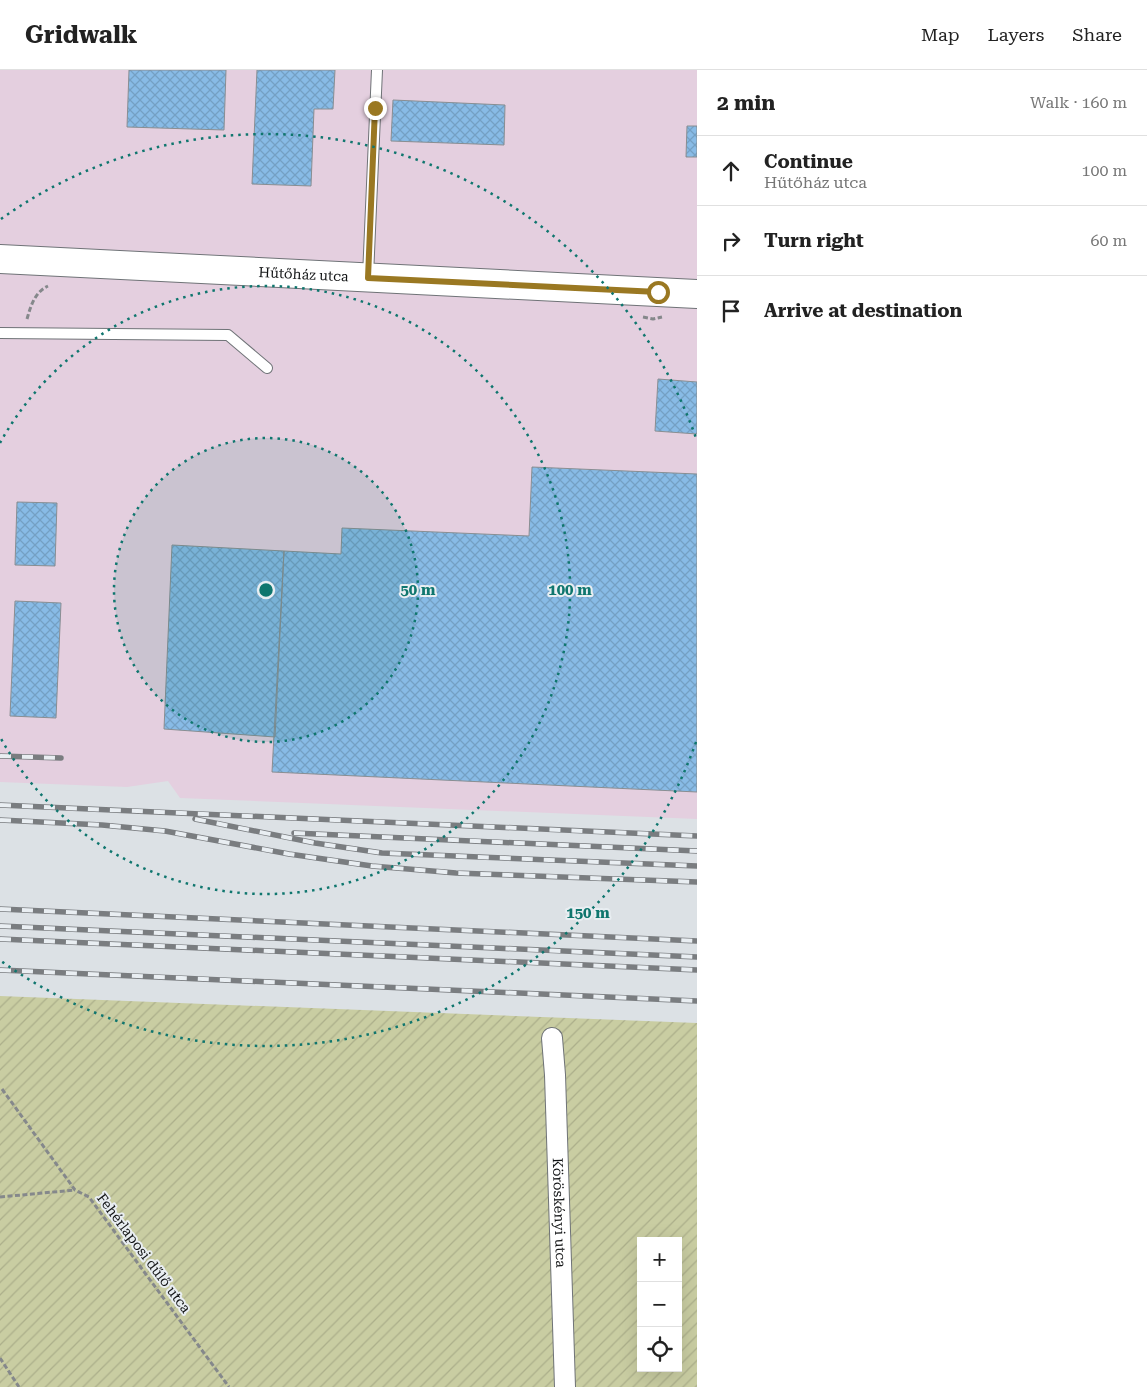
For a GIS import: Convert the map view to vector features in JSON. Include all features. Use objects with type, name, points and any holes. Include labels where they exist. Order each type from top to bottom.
[{"type":"street","name":"Hűtőház utca","points":[[0,260],[697,294]]},
{"type":"street","name":"Köröskényi utca","points":[[552,1038],[555,1075],[565,1387]]},
{"type":"lane","points":[[368,278],[377,70]]},
{"type":"lane","points":[[0,333],[228,335],[267,368]]},
{"type":"path","name":"Fehérlaposi dűlő utca","points":[[2,1089],[75,1190],[89,1197],[229,1387]]},
{"type":"path","points":[[0,1197],[75,1190]]},
{"type":"path","points":[[0,1358],[19,1387]]},
{"type":"shaded area","points":[[0,70],[697,70],[697,819],[180,798],[168,781],[127,787],[0,782]]},
{"type":"green space","points":[[0,996],[697,1023],[697,1387],[0,1387]]},
{"type":"building","points":[[129,70],[226,70],[224,130],[127,127]]},
{"type":"building","points":[[257,70],[335,70],[333,109],[314,109],[311,186],[252,184]]},
{"type":"building","points":[[393,100],[505,105],[504,145],[391,141]]},
{"type":"building","points":[[687,126],[697,126],[697,157],[686,157]]},
{"type":"building","points":[[658,379],[697,382],[697,434],[655,431]]},
{"type":"building","points":[[532,467],[697,474],[697,792],[272,772],[284,551],[341,554],[342,528],[529,536]]},
{"type":"building","points":[[17,502],[57,503],[55,566],[15,565]]},
{"type":"building","points":[[172,545],[284,551],[275,737],[164,729]]},
{"type":"building","points":[[15,601],[61,603],[56,718],[10,716]]},
{"type":"railway","points":[[0,756],[61,758]]},
{"type":"railway","points":[[0,805],[697,836]]},
{"type":"railway","points":[[195,819],[315,843],[382,853],[697,866]]},
{"type":"railway","points":[[0,820],[102,825],[165,831],[289,854],[372,866],[456,873],[697,882]]},
{"type":"railway","points":[[294,833],[697,851]]},
{"type":"railway","points":[[0,909],[697,941]]},
{"type":"railway","points":[[0,926],[697,957]]},
{"type":"railway","points":[[0,939],[697,970]]},
{"type":"railway","points":[[0,970],[697,1001]]},
{"type":"route","points":[[375,108],[368,278],[658,292]]}]
